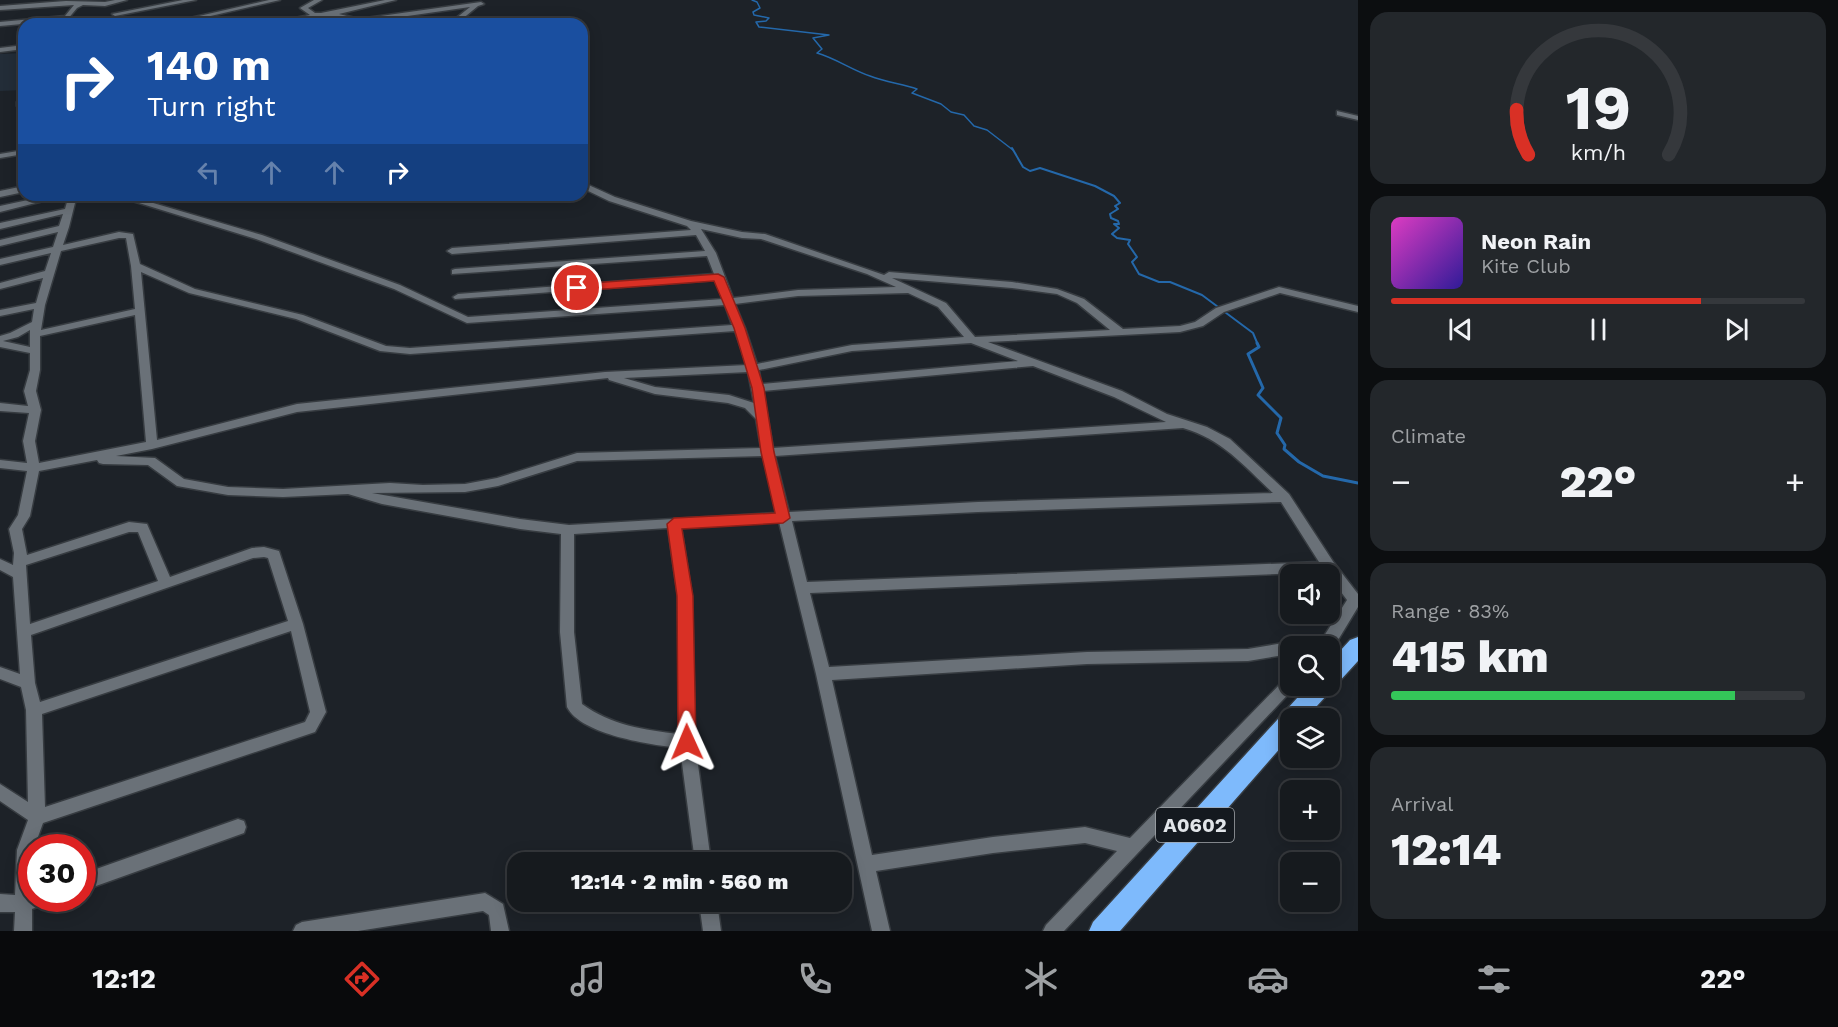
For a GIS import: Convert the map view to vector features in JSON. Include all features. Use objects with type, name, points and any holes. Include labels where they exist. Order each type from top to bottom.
[{"type":"highway","points":[[1340,666],[1358,646]]},
{"type":"highway","name":"A0602","points":[[1302,708],[1313,696]]},
{"type":"highway","name":"A0602","points":[[1102,931],[1280,732]]},
{"type":"street","points":[[0,1],[9,0]]},
{"type":"street","points":[[0,8],[85,2],[105,4],[124,0]]},
{"type":"street","points":[[116,14],[192,0]]},
{"type":"street","points":[[194,18],[277,0]]},
{"type":"street","points":[[318,18],[303,8],[320,0]]},
{"type":"street","points":[[299,18],[352,10],[393,0]]},
{"type":"street","points":[[67,18],[75,7],[85,2]]},
{"type":"street","points":[[378,18],[481,2]]},
{"type":"street","points":[[459,18],[481,2]]},
{"type":"street","points":[[315,15],[348,18]]},
{"type":"street","points":[[0,24],[18,22]]},
{"type":"street","points":[[0,50],[18,48]]},
{"type":"street","points":[[1340,113],[1358,118]]},
{"type":"street","points":[[0,156],[18,153]]},
{"type":"street","points":[[588,188],[612,199],[690,224],[742,235],[762,236],[870,272],[942,305],[972,340],[1118,394],[1163,417],[1215,435],[1226,442],[1285,497],[1327,564]]},
{"type":"street","points":[[0,194],[18,190]]},
{"type":"street","points":[[0,209],[36,201]]},
{"type":"street","points":[[31,834],[37,817],[34,710],[28,683],[20,568],[21,553],[15,529],[24,516],[34,468],[29,441],[35,410],[30,391],[35,370],[36,328],[40,305],[72,201]]},
{"type":"street","points":[[137,201],[259,237],[397,287],[467,320],[728,302],[807,292],[911,290]]},
{"type":"street","points":[[0,226],[70,210]]},
{"type":"street","points":[[690,224],[699,232],[711,253],[753,369],[783,518],[823,674],[881,931]]},
{"type":"street","points":[[0,243],[65,227]]},
{"type":"street","points":[[452,251],[699,232]]},
{"type":"street","points":[[0,262],[126,234],[130,236],[136,266],[152,445]]},
{"type":"street","points":[[455,272],[711,253]]},
{"type":"street","points":[[136,266],[192,291],[299,317],[384,350],[410,351],[740,328]]},
{"type":"street","points":[[870,272],[913,279],[994,282],[1062,292],[1073,296],[1103,322],[1119,330]]},
{"type":"street","points":[[0,286],[50,273]]},
{"type":"street","points":[[458,297],[718,277]]},
{"type":"street","points":[[0,464],[34,468],[68,462],[152,445],[297,408],[605,375],[753,369],[852,348],[1119,330],[1179,329],[1199,324],[1220,310],[1279,290],[1358,309]]},
{"type":"street","points":[[0,313],[40,305]]},
{"type":"street","points":[[0,339],[36,328],[139,311]]},
{"type":"street","points":[[0,344],[35,351]]},
{"type":"street","points":[[758,388],[1036,363]]},
{"type":"street","points":[[605,375],[655,390],[729,399],[749,405],[762,418]]},
{"type":"street","points":[[0,406],[35,410]]},
{"type":"street","points":[[68,462],[152,461],[182,483],[228,491],[283,493],[390,487],[465,488],[498,482],[577,457],[768,452],[1185,424]]},
{"type":"street","points":[[343,490],[382,500],[569,530],[978,507],[1285,497]]},
{"type":"street","points":[[674,524],[685,596],[687,742],[702,852]]},
{"type":"street","points":[[0,564],[20,568],[129,527],[142,527],[166,584]]},
{"type":"street","points":[[569,530],[567,535],[566,622],[575,707],[585,716],[613,730],[687,742]]},
{"type":"street","points":[[24,632],[252,553],[264,552],[274,555],[296,624],[318,712],[310,727],[37,817]]},
{"type":"street","points":[[801,588],[1280,569]]},
{"type":"street","points":[[1333,636],[1355,600],[1340,581]]},
{"type":"street","points":[[34,710],[296,624]]},
{"type":"street","points":[[823,674],[1087,658],[1248,655],[1280,650]]},
{"type":"street","points":[[0,673],[28,683]]},
{"type":"street","points":[[1052,931],[1280,693]]},
{"type":"street","points":[[0,792],[37,817]]},
{"type":"street","points":[[96,878],[238,826]]},
{"type":"street","points":[[866,864],[993,845],[1085,835],[1133,847]]},
{"type":"street","points":[[0,903],[18,902]]},
{"type":"street","points":[[302,931],[485,902],[497,910],[500,931]]},
{"type":"street","points":[[23,931],[28,912]]},
{"type":"street","points":[[709,912],[712,931]]},
{"type":"shaded area","points":[[18,53],[18,90],[0,91],[0,54]]},
{"type":"waterway","points":[[752,0],[757,2],[760,8],[753,12],[754,15],[769,18],[766,21],[756,22],[759,27],[829,35],[813,38],[822,49],[817,53],[876,78],[917,89],[912,93],[941,104],[951,112],[964,115],[974,126],[987,130],[1013,150]]},
{"type":"waterway","points":[[1012,148],[1023,167],[1030,171],[1040,168],[1095,186],[1114,196],[1120,203],[1115,206],[1118,209],[1110,214],[1111,218],[1118,221],[1119,224],[1114,224],[1119,228],[1112,234],[1117,238],[1130,240],[1128,244],[1137,257],[1132,262],[1139,274],[1159,282],[1170,282],[1202,295],[1253,333],[1258,345]]},
{"type":"waterway","points":[[1258,345],[1259,347],[1248,354],[1263,388],[1258,395],[1281,418],[1277,433],[1285,445],[1284,449],[1299,462],[1323,476],[1358,483]]},
{"type":"route","points":[[577,288],[718,277],[740,328],[758,388],[768,452],[783,518],[674,524],[685,596],[687,742]]}]
